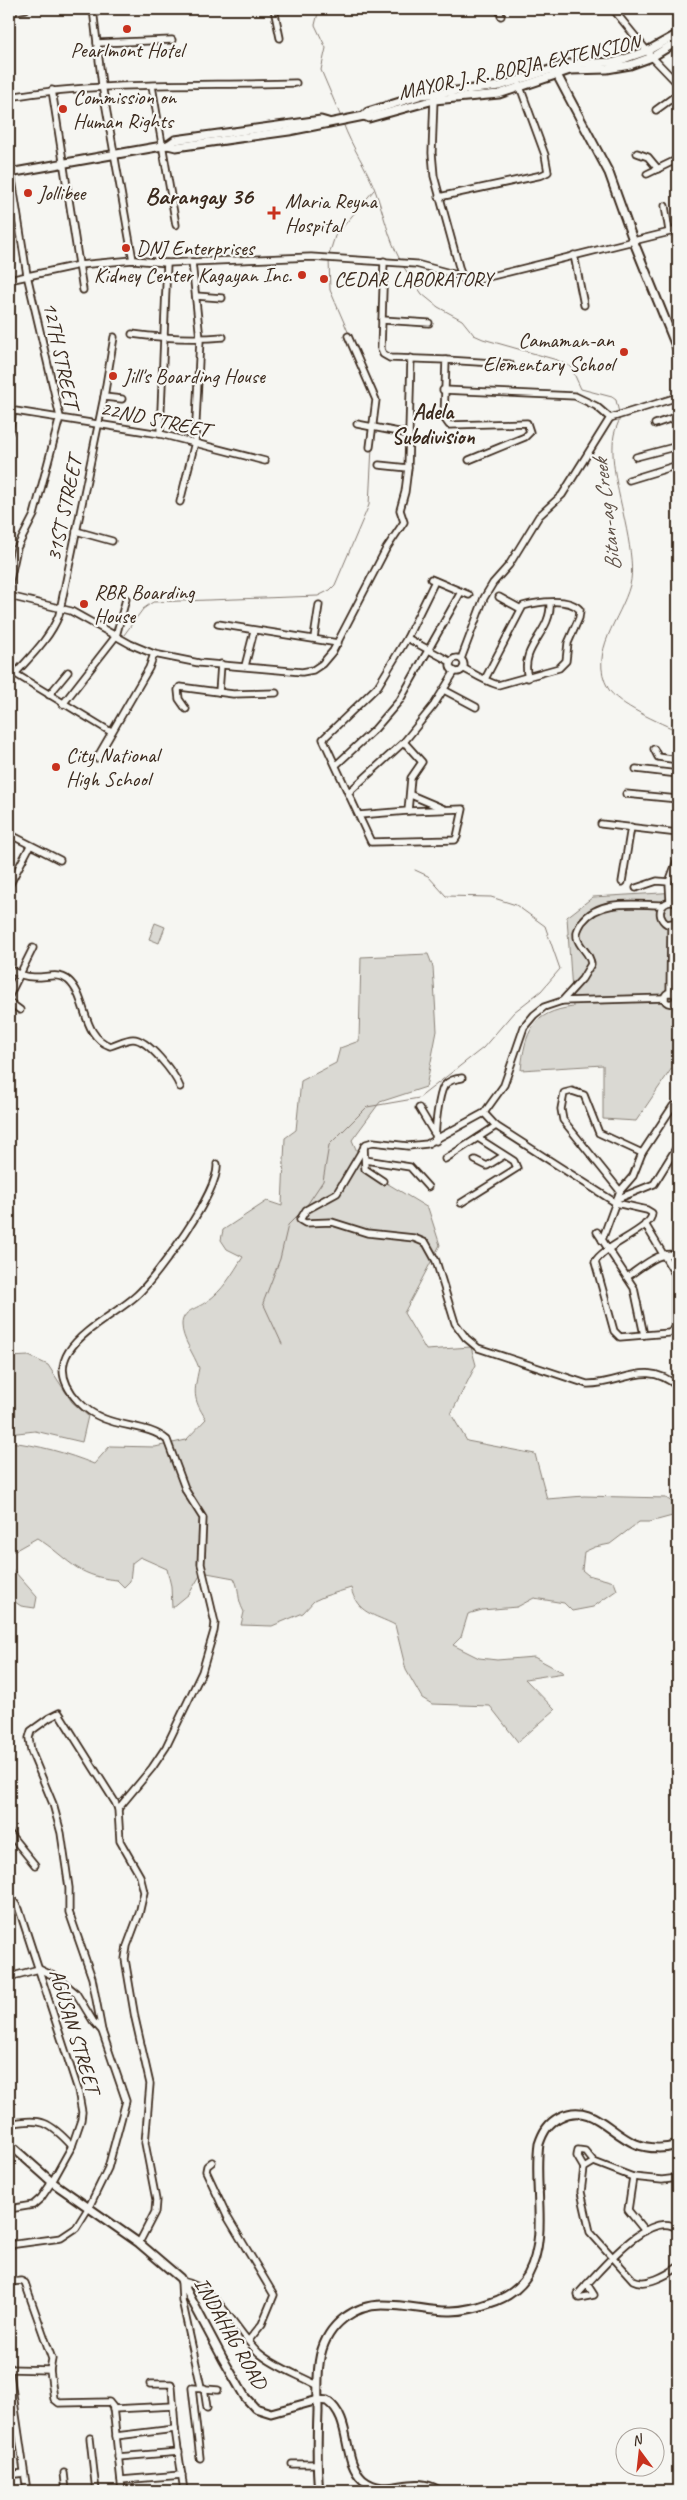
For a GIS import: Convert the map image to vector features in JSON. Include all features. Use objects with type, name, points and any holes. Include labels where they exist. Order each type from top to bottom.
[{"type":"main road","name":"MAYOR J. R. BORJA EXTENSION","points":[[650,54],[678,34]]},
{"type":"main road","name":"MAYOR J. R. BORJA EXTENSION","points":[[10,173],[165,146],[176,147],[272,130],[322,125],[348,118],[364,116],[369,118],[380,116],[434,96],[499,94],[555,71],[623,66],[678,40]]},
{"type":"main road","points":[[555,71],[609,173],[633,240],[678,351]]},
{"type":"main road","points":[[9,160],[10,173]]},
{"type":"main road","points":[[319,2491],[317,2464],[318,2361],[324,2342],[340,2321],[360,2308],[390,2305],[447,2313],[466,2311],[507,2296],[523,2283],[536,2254],[539,2144],[542,2133],[556,2119],[573,2113],[584,2113],[593,2115],[635,2144],[656,2148],[678,2145]]},
{"type":"main road","name":"INDAHAG ROAD","points":[[9,2144],[52,2182],[139,2243],[182,2281],[223,2359],[245,2397],[255,2408],[271,2413],[318,2400]]},
{"type":"main road","points":[[318,2400],[330,2403],[339,2416],[355,2469],[363,2480],[375,2487],[388,2490],[423,2484],[438,2491]]},
{"type":"street","points":[[9,12],[26,9]]},
{"type":"street","points":[[93,9],[102,86],[133,260]]},
{"type":"street","points":[[274,9],[280,38]]},
{"type":"street","points":[[500,9],[501,16]]},
{"type":"street","points":[[613,9],[650,54],[678,84]]},
{"type":"street","points":[[97,43],[172,40]]},
{"type":"street","points":[[9,97],[52,90],[102,86],[296,83]]},
{"type":"street","points":[[439,197],[542,175],[548,172],[545,155],[519,85]]},
{"type":"street","points":[[152,86],[165,146],[176,225]]},
{"type":"street","points":[[52,90],[83,290]]},
{"type":"street","points":[[656,110],[678,94]]},
{"type":"street","points":[[434,96],[432,163],[439,197],[462,278]]},
{"type":"street","points":[[637,153],[648,157],[658,169]]},
{"type":"street","points":[[648,174],[678,159]]},
{"type":"street","name":"12TH STREET","points":[[9,586],[19,542],[34,515],[60,417],[27,275],[10,173]]},
{"type":"street","points":[[665,206],[670,231]]},
{"type":"street","points":[[9,280],[79,265],[133,260],[167,263],[323,258],[422,265],[471,280],[482,279],[678,230]]},
{"type":"street","points":[[574,255],[584,305]]},
{"type":"street","points":[[384,261],[380,349],[382,354],[390,358],[434,358],[510,364]]},
{"type":"street","points":[[180,502],[194,442],[200,339],[192,262]]},
{"type":"street","points":[[160,434],[167,263]]},
{"type":"street","points":[[196,296],[222,298]]},
{"type":"street","points":[[382,320],[429,323]]},
{"type":"street","points":[[132,334],[165,338],[200,339],[223,337]]},
{"type":"street","points":[[348,336],[376,400],[374,428],[370,447]]},
{"type":"street","name":"31ST STREET","points":[[16,674],[55,625],[104,397],[114,337]]},
{"type":"street","points":[[9,596],[60,607],[154,654],[199,662],[295,672],[313,670],[326,660],[338,643],[386,549],[403,526],[404,518],[400,510],[405,492],[408,468],[411,358]]},
{"type":"street","points":[[446,360],[443,390],[444,418],[449,425],[529,423],[530,432],[525,437],[469,460]]},
{"type":"street","points":[[443,390],[575,396],[613,417]]},
{"type":"street","points":[[104,397],[122,399]]},
{"type":"street","points":[[461,659],[484,598],[509,565],[539,516],[562,495],[613,417],[678,397]]},
{"type":"street","points":[[9,432],[11,410]]},
{"type":"street","name":"22ND STREET","points":[[11,410],[160,434],[265,461]]},
{"type":"street","points":[[655,424],[678,416]]},
{"type":"street","points":[[357,424],[409,434]]},
{"type":"street","points":[[636,457],[678,446]]},
{"type":"street","points":[[379,465],[408,468]]},
{"type":"street","points":[[630,480],[678,465]]},
{"type":"street","points":[[76,530],[112,541]]},
{"type":"street","points":[[359,815],[463,809],[455,840],[373,843],[359,815],[348,793],[324,737],[357,708],[378,686],[407,638],[433,580],[469,595]]},
{"type":"street","points":[[336,765],[391,711],[430,650],[461,592]]},
{"type":"street","points":[[499,597],[521,609]]},
{"type":"street","points":[[63,704],[116,636],[126,599]]},
{"type":"street","points":[[464,668],[485,680],[501,685],[559,668],[566,661],[568,643],[579,618],[580,610],[564,602],[526,605],[521,609],[485,680]]},
{"type":"street","points":[[528,678],[525,660],[549,617],[550,603]]},
{"type":"street","points":[[314,638],[318,624],[319,605]]},
{"type":"street","points":[[218,624],[338,643]]},
{"type":"street","points":[[245,666],[254,631]]},
{"type":"street","points":[[407,638],[451,662]]},
{"type":"street","points":[[97,758],[149,668],[154,654]]},
{"type":"street","points":[[451,662],[456,658],[461,659]]},
{"type":"street","points":[[461,659],[464,662],[464,668]]},
{"type":"street","points":[[451,662],[451,667],[455,671]]},
{"type":"street","points":[[219,692],[221,664]]},
{"type":"street","points":[[455,671],[460,671],[464,668]]},
{"type":"street","points":[[9,670],[111,732]]},
{"type":"street","points":[[348,793],[404,742],[444,690],[455,671]]},
{"type":"street","points":[[49,695],[68,672]]},
{"type":"street","points":[[186,709],[178,696],[180,687],[219,692],[276,693]]},
{"type":"street","points":[[444,690],[476,707]]},
{"type":"street","points":[[404,742],[422,762],[411,778],[411,795],[408,811]]},
{"type":"street","points":[[654,749],[658,757],[678,760]]},
{"type":"street","points":[[636,769],[678,774]]},
{"type":"street","points":[[626,794],[678,799]]},
{"type":"street","points":[[411,795],[447,810]]},
{"type":"street","points":[[601,824],[678,833]]},
{"type":"street","points":[[622,882],[631,827]]},
{"type":"street","points":[[9,834],[60,860]]},
{"type":"street","points":[[9,886],[30,846]]},
{"type":"street","points":[[670,901],[669,882],[678,858]]},
{"type":"street","points":[[671,875],[678,875]]},
{"type":"street","points":[[636,888],[657,881],[669,882]]},
{"type":"street","points":[[670,901],[678,904]]},
{"type":"street","points":[[562,1001],[582,979],[591,964],[588,953],[578,940],[577,934],[585,918],[602,907],[663,905],[670,901]]},
{"type":"street","points":[[663,905],[660,910],[661,917],[665,922],[671,924],[678,922]]},
{"type":"street","points":[[671,924],[670,993],[665,998],[562,1001],[539,1010],[524,1027],[504,1086],[484,1113],[436,1141],[416,1146],[373,1142],[364,1146],[337,1192],[306,1210],[300,1220],[305,1223],[323,1222],[367,1233],[414,1238],[426,1243],[436,1261],[455,1323],[466,1338],[478,1348],[587,1384],[605,1384],[636,1373],[648,1373],[660,1375],[678,1387]]},
{"type":"street","points":[[9,996],[34,948]]},
{"type":"street","points":[[9,969],[20,975],[32,978],[61,976],[67,980],[76,993],[89,1026],[104,1043],[110,1046],[132,1039],[142,1042],[152,1049],[174,1074],[180,1087]]},
{"type":"street","points":[[665,998],[667,1003],[671,1004],[675,1001],[677,997],[670,993]]},
{"type":"street","points":[[9,1002],[20,1010]]},
{"type":"street","points":[[434,1133],[443,1088],[453,1079],[462,1078]]},
{"type":"street","points":[[620,1191],[563,1120],[561,1109],[564,1093],[572,1091],[584,1095],[599,1133],[642,1153]]},
{"type":"street","points":[[602,1240],[620,1191],[633,1176],[642,1153],[672,1106],[678,1108]]},
{"type":"street","points":[[419,1108],[434,1133],[436,1141]]},
{"type":"street","points":[[484,1113],[496,1126],[616,1201],[650,1210],[652,1218],[598,1257],[595,1265],[614,1332],[620,1337],[669,1333],[675,1329],[676,1283],[672,1267],[645,1224]]},
{"type":"street","points":[[446,1159],[496,1126]]},
{"type":"street","points":[[461,1203],[518,1168],[516,1162],[503,1156],[478,1138]]},
{"type":"street","points":[[364,1146],[365,1169],[383,1181]]},
{"type":"street","points":[[616,1201],[654,1184],[677,1147]]},
{"type":"street","points":[[475,1160],[487,1166],[503,1156]]},
{"type":"street","points":[[365,1160],[410,1167],[428,1187]]},
{"type":"street","points":[[118,1809],[160,1757],[208,1657],[215,1623],[201,1564],[204,1520],[186,1491],[167,1440],[148,1431],[111,1423],[89,1411],[67,1389],[63,1372],[68,1355],[80,1337],[144,1289],[202,1206],[214,1182],[217,1164]]},
{"type":"street","points":[[597,1232],[638,1297],[644,1335]]},
{"type":"street","points":[[627,1277],[664,1254],[672,1253],[678,1256]]},
{"type":"street","points":[[9,2245],[66,2236],[76,2228],[89,2207],[108,2168],[126,2101],[102,2031],[86,1959],[74,1932],[69,1912],[69,1888],[61,1832],[53,1804],[31,1751],[29,1738],[31,1731],[59,1713],[87,1754],[118,1809],[120,1842],[140,1876],[144,1892],[139,1914],[127,1946],[125,1960],[135,2018],[150,2084],[145,2143],[156,2200],[155,2212],[139,2243]]},
{"type":"street","points":[[9,1834],[35,1865]]},
{"type":"street","name":"AGUSAN STREET","points":[[9,1895],[19,1909],[81,2102],[81,2120],[72,2146],[52,2182],[41,2198],[32,2205],[9,2209]]},
{"type":"street","points":[[9,1977],[39,1969],[58,1978],[76,1993],[93,2021],[102,2031]]},
{"type":"street","points":[[9,2124],[32,2121],[46,2122],[56,2129],[72,2146]]},
{"type":"street","points":[[678,2178],[662,2180],[633,2177],[594,2162],[585,2151],[578,2150],[577,2156],[584,2168],[581,2192],[588,2226],[593,2236],[633,2280],[640,2283],[678,2267]]},
{"type":"street","points":[[212,2162],[207,2166],[206,2172],[228,2218],[242,2239],[252,2260],[273,2291],[273,2299],[266,2316],[249,2340]]},
{"type":"street","points":[[584,2168],[594,2162]]},
{"type":"street","points":[[633,2177],[628,2210],[645,2230]]},
{"type":"street","points":[[588,2284],[613,2257],[645,2230],[663,2223],[670,2224],[678,2230]]},
{"type":"street","points":[[9,2282],[21,2281],[25,2284],[52,2360],[50,2370],[57,2402],[62,2404],[106,2401],[112,2405],[122,2491]]},
{"type":"street","points":[[207,2408],[182,2300],[182,2281],[219,2302],[264,2357],[317,2385]]},
{"type":"street","points":[[9,2365],[11,2401],[27,2491]]},
{"type":"street","points":[[9,2369],[50,2370]]},
{"type":"street","points":[[150,2384],[172,2385],[175,2429],[184,2491]]},
{"type":"street","points":[[200,2458],[192,2388],[218,2390]]},
{"type":"street","points":[[113,2409],[174,2406]]},
{"type":"street","points":[[116,2436],[175,2429]]},
{"type":"street","points":[[90,2438],[96,2491]]},
{"type":"street","points":[[118,2456],[179,2452]]},
{"type":"street","points":[[292,2464],[317,2464]]},
{"type":"street","points":[[9,2475],[24,2473]]},
{"type":"street","points":[[64,2473],[66,2491]]},
{"type":"street","points":[[121,2480],[182,2476]]},
{"type":"shaded area","points":[[678,892],[678,1070],[672,1068],[636,1121],[603,1119],[603,1065],[521,1070],[528,1035],[533,1026],[548,1014],[573,1007],[567,917],[593,897]]},
{"type":"shaded area","points":[[155,923],[165,927],[159,943],[149,939]]},
{"type":"shaded area","points":[[428,954],[433,967],[437,1031],[426,1087],[380,1102],[352,1140],[365,1170],[428,1208],[440,1245],[404,1313],[426,1350],[471,1347],[476,1365],[451,1414],[467,1441],[535,1454],[547,1499],[584,1496],[666,1498],[678,1506],[676,1515],[650,1522],[639,1522],[610,1544],[595,1547],[584,1552],[582,1570],[588,1575],[614,1582],[617,1590],[593,1607],[572,1611],[564,1603],[534,1598],[517,1607],[482,1610],[468,1614],[461,1637],[453,1645],[479,1658],[497,1660],[534,1657],[564,1673],[525,1679],[555,1710],[518,1742],[490,1706],[432,1704],[422,1698],[406,1670],[395,1625],[362,1608],[357,1603],[351,1588],[314,1601],[303,1613],[272,1626],[241,1625],[244,1612],[234,1578],[207,1573],[201,1574],[189,1594],[172,1608],[171,1586],[167,1569],[140,1557],[132,1563],[130,1581],[124,1587],[117,1580],[91,1575],[81,1570],[37,1538],[14,1551],[9,1551],[9,1442],[52,1450],[94,1464],[110,1446],[155,1447],[186,1440],[206,1419],[198,1406],[195,1395],[199,1368],[186,1341],[182,1325],[184,1316],[212,1298],[231,1276],[243,1257],[227,1249],[221,1240],[223,1230],[267,1201],[282,1206],[285,1138],[296,1130],[301,1081],[336,1063],[340,1048],[359,1041],[361,957]]},
{"type":"shaded area","points":[[29,1356],[48,1365],[72,1402],[88,1416],[82,1442],[35,1431],[9,1434],[9,1357]]},
{"type":"shaded area","points":[[9,1569],[15,1572],[37,1597],[35,1608],[21,1606],[9,1598]]},
{"type":"waterway","name":"Bitan-ag Creek","points":[[319,9],[315,25],[326,48],[321,70],[341,117]]},
{"type":"waterway","name":"Bitan-ag Creek","points":[[343,123],[372,182],[392,243],[400,260]]},
{"type":"waterway","points":[[329,255],[335,236],[374,190]]},
{"type":"waterway","points":[[329,259],[330,290],[349,334]]},
{"type":"waterway","name":"Bitan-ag Creek","points":[[403,266],[422,294],[438,307],[462,320],[474,335],[557,360],[571,367],[581,389],[612,397],[616,400],[619,413]]},
{"type":"waterway","name":"Bitan-ag Creek","points":[[620,417],[614,435],[613,459],[627,530],[632,574],[626,598],[604,649],[603,675],[608,688],[620,701],[678,731]]},
{"type":"waterway","points":[[124,635],[143,609],[153,602],[318,596],[330,590],[335,585],[369,505],[372,447]]},
{"type":"waterway","points":[[305,1208],[323,1181],[329,1145],[367,1107],[419,1098],[483,1048],[514,1012],[541,991],[560,969],[545,926],[516,905],[491,897],[446,896],[428,876],[415,870]]},
{"type":"waterway","points":[[282,1344],[263,1303],[280,1259],[288,1225],[302,1211]]},
{"type":"place","name":"Pearlmont Hotel","points":[[127,29]]},
{"type":"place","name":"Commission on Human Rights","points":[[63,109]]},
{"type":"place","name":"Jollibee","points":[[28,193]]},
{"type":"place","name":"Maria Reyna Hospital","points":[[274,213]]},
{"type":"place","name":"DNJ Enterprises","points":[[126,248]]},
{"type":"place","name":"Kidney Center Kagayan Inc.","points":[[302,275]]},
{"type":"place","name":"CEDAR LABORATORY","points":[[324,279]]},
{"type":"place","name":"Camaman-an Elementary School","points":[[624,352]]},
{"type":"place","name":"Jill's Boarding House","points":[[113,376]]},
{"type":"place","name":"RBR Boarding House","points":[[84,604]]},
{"type":"place","name":"City National High School","points":[[56,767]]},
{"type":"district","name":"Barangay 36","points":[[199,196]]},
{"type":"district","name":"Adela Subdivision","points":[[433,425]]}]
